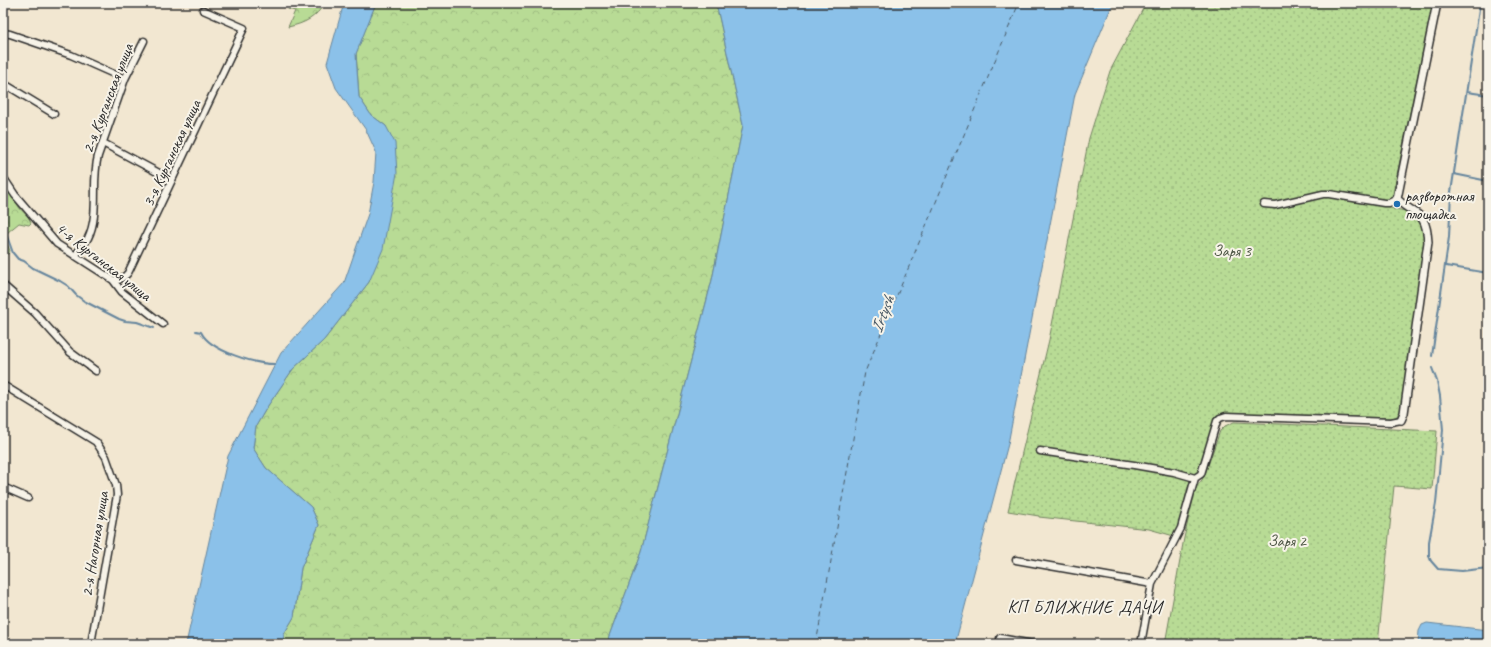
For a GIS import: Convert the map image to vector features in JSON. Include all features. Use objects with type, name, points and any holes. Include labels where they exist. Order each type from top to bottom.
[{"type":"street","points":[[1398,199],[1437,3]]},
{"type":"street","name":"3-я Курганская улица","points":[[113,280],[124,278],[128,273],[244,28],[203,10]]},
{"type":"street","points":[[3,33],[10,34],[71,55],[125,79]]},
{"type":"street","name":"2-я Курганская улица","points":[[75,256],[88,238],[93,224],[95,166],[125,79],[144,41]]},
{"type":"street","points":[[3,83],[54,114]]},
{"type":"street","points":[[103,143],[172,180]]},
{"type":"street","name":"4-я Курганская улица","points":[[3,177],[15,195],[57,244],[113,280],[122,292],[164,324]]},
{"type":"street","points":[[1264,204],[1275,205],[1322,194],[1384,203],[1389,203],[1398,199]]},
{"type":"street","points":[[1141,644],[1152,584],[1181,528],[1195,478],[1202,474],[1217,421],[1220,418],[1226,416],[1391,422],[1401,420],[1405,405],[1428,242],[1425,222],[1419,215],[1404,206],[1398,199]]},
{"type":"street","points":[[3,285],[35,313],[70,352],[96,371]]},
{"type":"street","name":"2-я Нагорная улица","points":[[3,385],[96,442],[106,457],[114,477],[117,495],[91,644]]},
{"type":"street","points":[[1040,451],[1134,465],[1174,472],[1195,478]]},
{"type":"street","points":[[3,487],[28,498]]},
{"type":"street","points":[[1016,560],[1152,584]]},
{"type":"street","points":[[1000,638],[1033,644]]},
{"type":"green space","points":[[285,3],[325,3],[318,13],[310,19],[300,24],[288,27],[295,11],[288,9]]},
{"type":"green space","points":[[376,3],[716,3],[743,125],[712,280],[641,552],[607,644],[283,644],[284,634],[294,617],[301,568],[319,525],[311,507],[266,468],[253,448],[256,426],[293,369],[324,340],[369,282],[386,126],[371,115],[359,97],[356,53]]},
{"type":"green space","name":"Заря 3","points":[[1146,3],[1433,3],[1390,208],[1411,212],[1422,222],[1427,243],[1400,412],[1396,417],[1391,418],[1237,413],[1226,413],[1219,415],[1212,430],[1201,468],[1197,475],[1191,476],[1177,532],[1174,536],[1149,529],[1039,517],[1008,511],[1049,340],[1089,138],[1110,71]]},
{"type":"green space","points":[[3,185],[31,223],[29,225],[19,223],[8,232],[5,239],[10,251],[8,254],[3,253]]},
{"type":"green space","name":"Заря 2","points":[[1234,422],[1437,431],[1432,489],[1394,486],[1378,644],[1165,644],[1184,538],[1196,487],[1202,480],[1206,471],[1220,431],[1225,426]]},
{"type":"water","points":[[344,3],[376,3],[356,54],[359,97],[371,115],[386,126],[395,143],[397,173],[383,249],[369,282],[324,340],[293,369],[267,407],[256,426],[253,448],[266,468],[311,507],[319,525],[301,568],[294,617],[284,634],[283,644],[186,644],[228,456],[281,353],[344,283],[368,214],[374,182],[376,152],[366,130],[336,88],[327,63]]},
{"type":"water","name":"Irtysh","points":[[716,3],[1113,3],[1075,94],[1008,444],[955,644],[607,644],[641,552],[712,280],[743,125]]},
{"type":"water","points":[[1427,623],[1488,630],[1488,644],[1418,644],[1419,631],[1422,625]]},
{"type":"waterway","points":[[1432,356],[1449,237],[1451,192],[1480,3]]},
{"type":"waterway","points":[[1467,92],[1488,95]]},
{"type":"waterway","points":[[1454,174],[1488,181]]},
{"type":"waterway","points":[[3,208],[6,212],[4,228],[13,253],[18,259],[60,281],[68,286],[84,301],[119,319],[137,322],[154,328]]},
{"type":"waterway","points":[[1446,266],[1488,273]]},
{"type":"waterway","points":[[196,331],[201,332],[206,339],[214,345],[234,355],[256,362],[275,364]]},
{"type":"waterway","points":[[1432,368],[1437,381],[1440,396],[1443,430],[1436,503],[1429,542],[1429,556],[1431,561],[1438,569],[1462,571],[1488,568]]},
{"type":"ferry route","points":[[816,644],[865,372],[1019,3]]},
{"type":"place","name":"разворотная площадка","points":[[1397,204]]},
{"type":"district","name":"КП БЛИЖНИЕ ДАЧИ","points":[[1085,607]]}]
